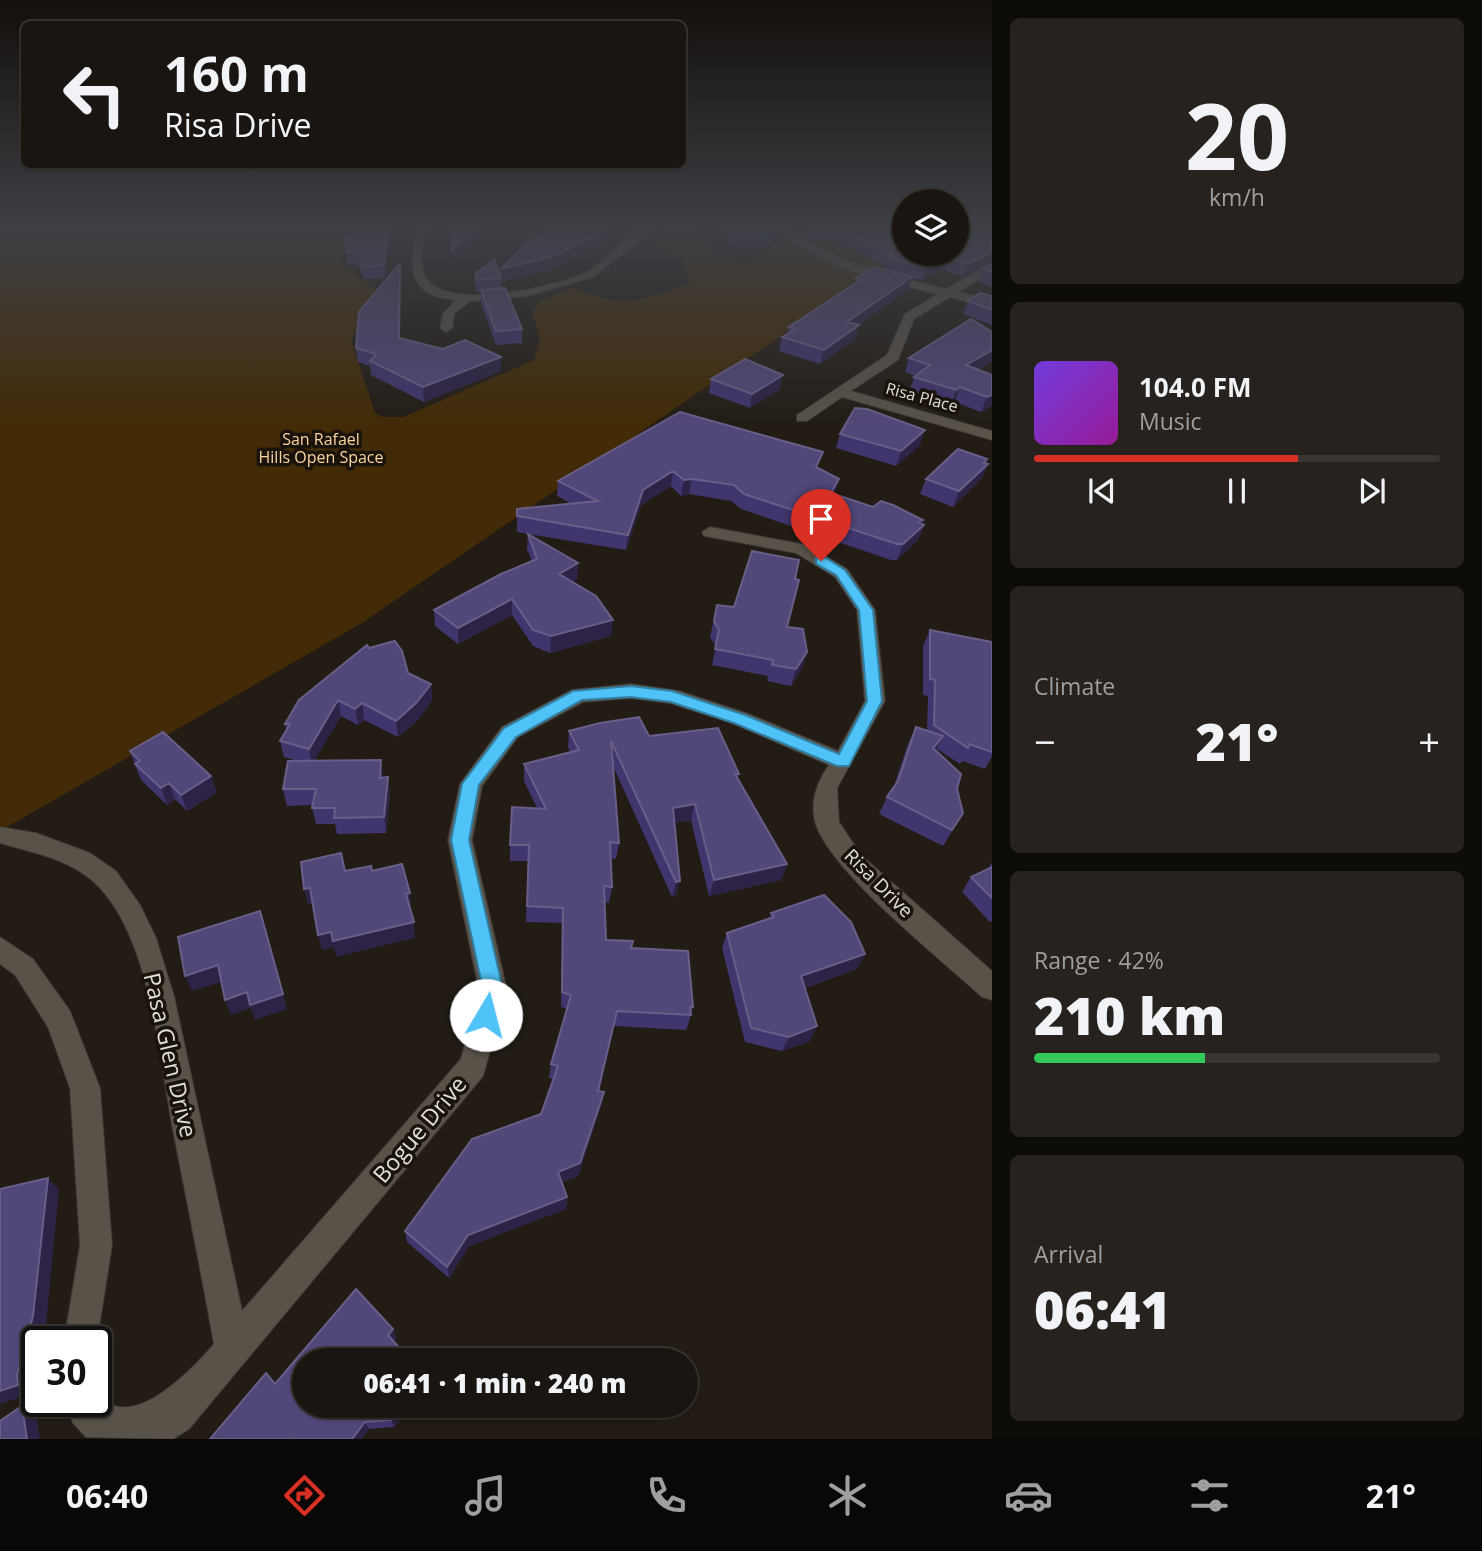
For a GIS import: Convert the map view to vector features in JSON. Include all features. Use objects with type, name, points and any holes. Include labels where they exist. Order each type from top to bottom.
[{"type":"street","points":[[448,293],[467,298],[530,293]]},
{"type":"street","points":[[802,418],[893,357],[909,317],[950,293]]},
{"type":"street","points":[[956,293],[992,304]]},
{"type":"street","points":[[446,328],[444,319],[467,298]]},
{"type":"street","name":"Risa Place","points":[[843,393],[992,436]]},
{"type":"street","name":"Risa Drive","points":[[710,532],[801,550],[841,573],[866,610],[875,701],[843,762],[826,787],[827,823],[852,862],[992,988]]},
{"type":"street","name":"Bogue Drive","points":[[90,1417],[100,1426],[125,1436],[145,1434],[176,1416],[472,1066],[493,990],[460,840],[471,784],[510,733],[579,695],[631,691],[672,696],[740,719],[843,762]]},
{"type":"street","name":"Pasa Glen Drive","points":[[5,835],[53,847],[98,872],[117,890],[134,922],[147,954],[167,1023],[233,1349]]},
{"type":"street","points":[[0,949],[24,967],[60,1020],[85,1088],[96,1245],[83,1326]]},
{"type":"green space","name":"San Rafael Hills Open Space","points":[[0,293],[375,293],[351,340],[375,413],[382,417],[403,417],[534,360],[540,339],[532,312],[540,301],[558,293],[588,293],[608,299],[630,300],[662,293],[843,293],[362,623],[0,831]]},
{"type":"building","points":[[375,293],[400,293],[399,338],[443,349],[465,340],[501,357],[423,387],[370,361],[376,354],[356,348],[359,312]]},
{"type":"building","points":[[482,293],[507,293],[522,329],[496,331]]},
{"type":"building","points":[[840,293],[889,293],[847,322],[859,325],[824,350],[782,337],[796,329],[789,327]]},
{"type":"building","points":[[980,293],[992,296],[992,310],[968,301]]},
{"type":"building","points":[[971,319],[992,332],[992,350],[966,365],[992,375],[992,395],[987,397],[960,387],[956,390],[914,377],[930,365],[909,358]]},
{"type":"building","points":[[745,359],[783,375],[752,394],[711,379]]},
{"type":"building","points":[[855,408],[867,409],[925,430],[901,451],[840,434]]},
{"type":"building","points":[[680,412],[823,452],[816,467],[839,479],[831,493],[873,507],[881,501],[893,505],[923,520],[919,522],[924,525],[903,544],[897,544],[744,494],[734,485],[684,480],[673,471],[643,490],[628,535],[517,516],[517,509],[598,501],[558,481]]},
{"type":"building","points":[[958,449],[987,459],[984,463],[988,464],[959,491],[926,479]]},
{"type":"building","points":[[528,534],[578,563],[559,574],[596,596],[613,620],[551,636],[533,630],[512,599],[458,628],[434,610],[501,574],[537,559]]},
{"type":"building","points":[[752,551],[799,560],[795,579],[799,580],[787,627],[803,629],[807,652],[796,669],[772,665],[773,660],[715,649],[719,630],[714,621],[717,605],[734,607]]},
{"type":"building","points":[[930,630],[992,642],[992,752],[969,744],[968,748],[934,725],[935,680],[930,679]]},
{"type":"building","points":[[395,641],[402,651],[408,673],[431,684],[416,703],[396,721],[362,703],[355,709],[338,700],[309,749],[280,741],[290,724],[285,724],[299,700],[367,645],[369,648]]},
{"type":"building","points":[[639,717],[649,736],[718,728],[739,774],[735,774],[787,864],[714,880],[695,804],[673,808],[680,881],[676,882],[611,741],[619,843],[610,842],[612,887],[604,886],[606,940],[633,941],[631,948],[688,951],[693,1007],[690,1007],[691,1015],[617,1011],[598,1091],[604,1092],[580,1163],[558,1172],[567,1197],[468,1235],[447,1267],[405,1231],[472,1139],[541,1114],[558,1066],[551,1064],[571,995],[562,992],[563,908],[527,906],[529,845],[510,845],[512,807],[546,809],[524,764],[579,750],[569,731]]},
{"type":"building","points":[[916,727],[943,736],[933,748],[961,774],[957,789],[963,813],[952,830],[887,797],[898,781]]},
{"type":"building","points":[[163,732],[211,776],[181,795],[169,783],[161,788],[135,764],[140,761],[130,751]]},
{"type":"building","points":[[381,760],[380,778],[388,777],[384,817],[334,818],[335,808],[312,808],[316,789],[283,789],[288,761]]},
{"type":"building","points":[[341,853],[345,871],[371,866],[372,871],[402,864],[410,893],[406,894],[414,922],[333,941],[331,932],[318,935],[310,888],[304,889],[301,862]]},
{"type":"building","points":[[992,867],[992,898],[971,877]]},
{"type":"building","points":[[824,895],[851,922],[865,954],[801,976],[817,1026],[789,1037],[751,1028],[727,933],[774,917],[771,913]]},
{"type":"building","points":[[260,911],[283,994],[250,1005],[247,992],[225,1000],[218,965],[185,976],[178,937]]},
{"type":"building","points":[[48,1178],[33,1316],[30,1326],[21,1326],[18,1385],[0,1391],[0,1189]]},
{"type":"building","points":[[356,1289],[393,1329],[388,1335],[399,1348],[306,1348]]},
{"type":"building","points":[[292,1364],[292,1418],[392,1418],[365,1422],[352,1439],[210,1439],[266,1373],[275,1384]]},
{"type":"building","points":[[21,1407],[27,1439],[0,1439],[0,1421]]},
{"type":"route","points":[[486,1015],[493,990],[460,840],[471,784],[510,733],[579,695],[631,691],[672,696],[740,719],[843,762],[875,701],[866,610],[841,573],[821,561]]}]
